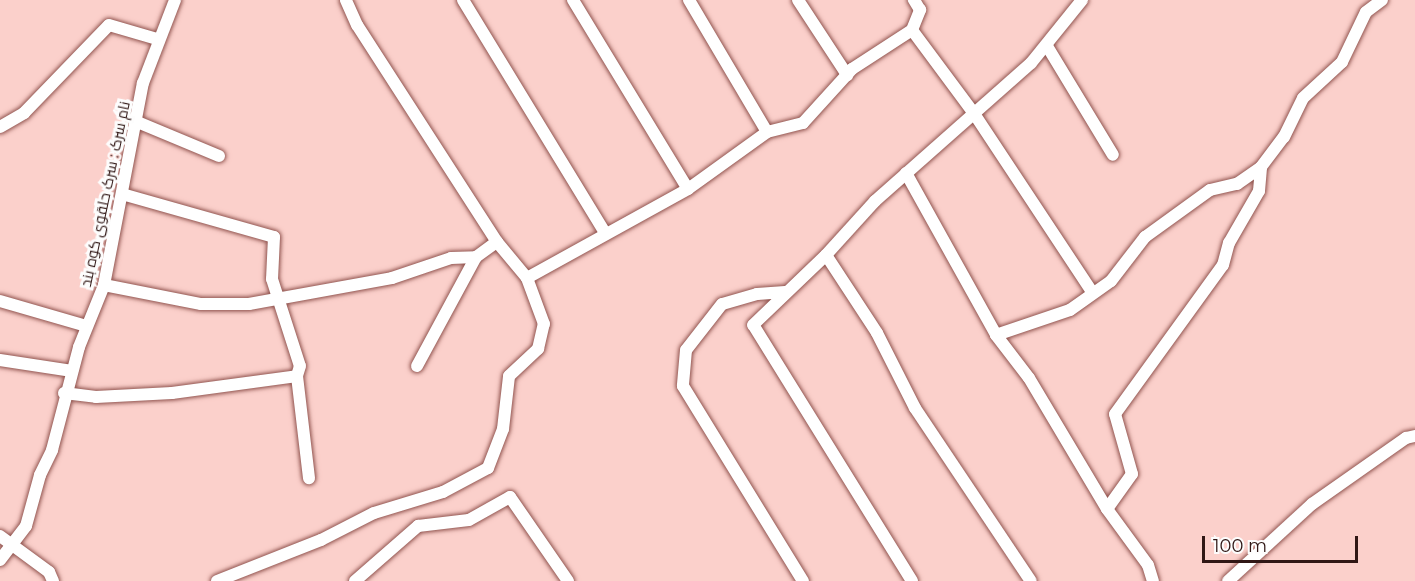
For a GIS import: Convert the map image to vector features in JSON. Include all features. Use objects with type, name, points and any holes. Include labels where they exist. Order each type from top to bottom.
[{"type":"street","name":"نام سرک : سرک حلقوی کوه بند","points":[[0,560],[5,539],[26,526],[40,475],[52,450],[64,393],[86,326],[104,285],[135,121],[157,39],[175,0]]},
{"type":"street","points":[[463,0],[605,233]]},
{"type":"street","points":[[573,0],[688,189]]},
{"type":"street","points":[[689,0],[767,132]]},
{"type":"street","points":[[798,0],[847,75]]},
{"type":"street","points":[[527,278],[688,189],[767,132],[803,123],[847,75],[912,30],[920,10],[914,0]]},
{"type":"street","points":[[912,581],[753,325],[826,255],[874,201],[1047,46],[1082,0]]},
{"type":"street","points":[[996,335],[1070,310],[1111,281],[1145,237],[1210,190],[1237,184],[1261,167],[1284,137],[1304,98],[1342,62],[1366,12],[1383,0]]},
{"type":"street","points":[[217,581],[321,540],[374,513],[442,492],[488,468],[503,429],[509,376],[538,349],[544,324],[527,278],[497,242],[357,25],[352,2]]},
{"type":"street","points":[[0,127],[24,113],[109,25],[157,39]]},
{"type":"street","points":[[912,30],[973,112],[1093,293]]},
{"type":"street","points":[[1047,46],[1113,155]]},
{"type":"street","points":[[135,121],[219,156]]},
{"type":"street","points":[[1107,509],[1132,474],[1115,414],[1223,265],[1229,243],[1259,191],[1261,167]]},
{"type":"street","points":[[906,173],[996,335],[1029,378],[1107,509],[1148,565],[1153,581]]},
{"type":"street","points":[[122,194],[274,237],[272,279],[300,366],[297,376],[309,478]]},
{"type":"street","points":[[417,366],[476,257],[497,242]]},
{"type":"street","points":[[826,255],[878,333],[915,408],[1031,581]]},
{"type":"street","points":[[104,285],[201,304],[249,304],[392,278],[452,258],[476,257]]},
{"type":"street","points":[[785,292],[757,294],[722,304],[686,350],[683,386],[803,581]]},
{"type":"street","points":[[0,301],[86,326]]},
{"type":"street","points":[[0,360],[72,371]]},
{"type":"street","points":[[64,393],[96,397],[172,393],[297,376]]},
{"type":"street","points":[[1228,581],[1312,504],[1406,438],[1415,436]]},
{"type":"street","points":[[355,581],[418,526],[469,520],[510,497],[568,581]]},
{"type":"street","points":[[5,539],[49,572],[53,581]]}]
